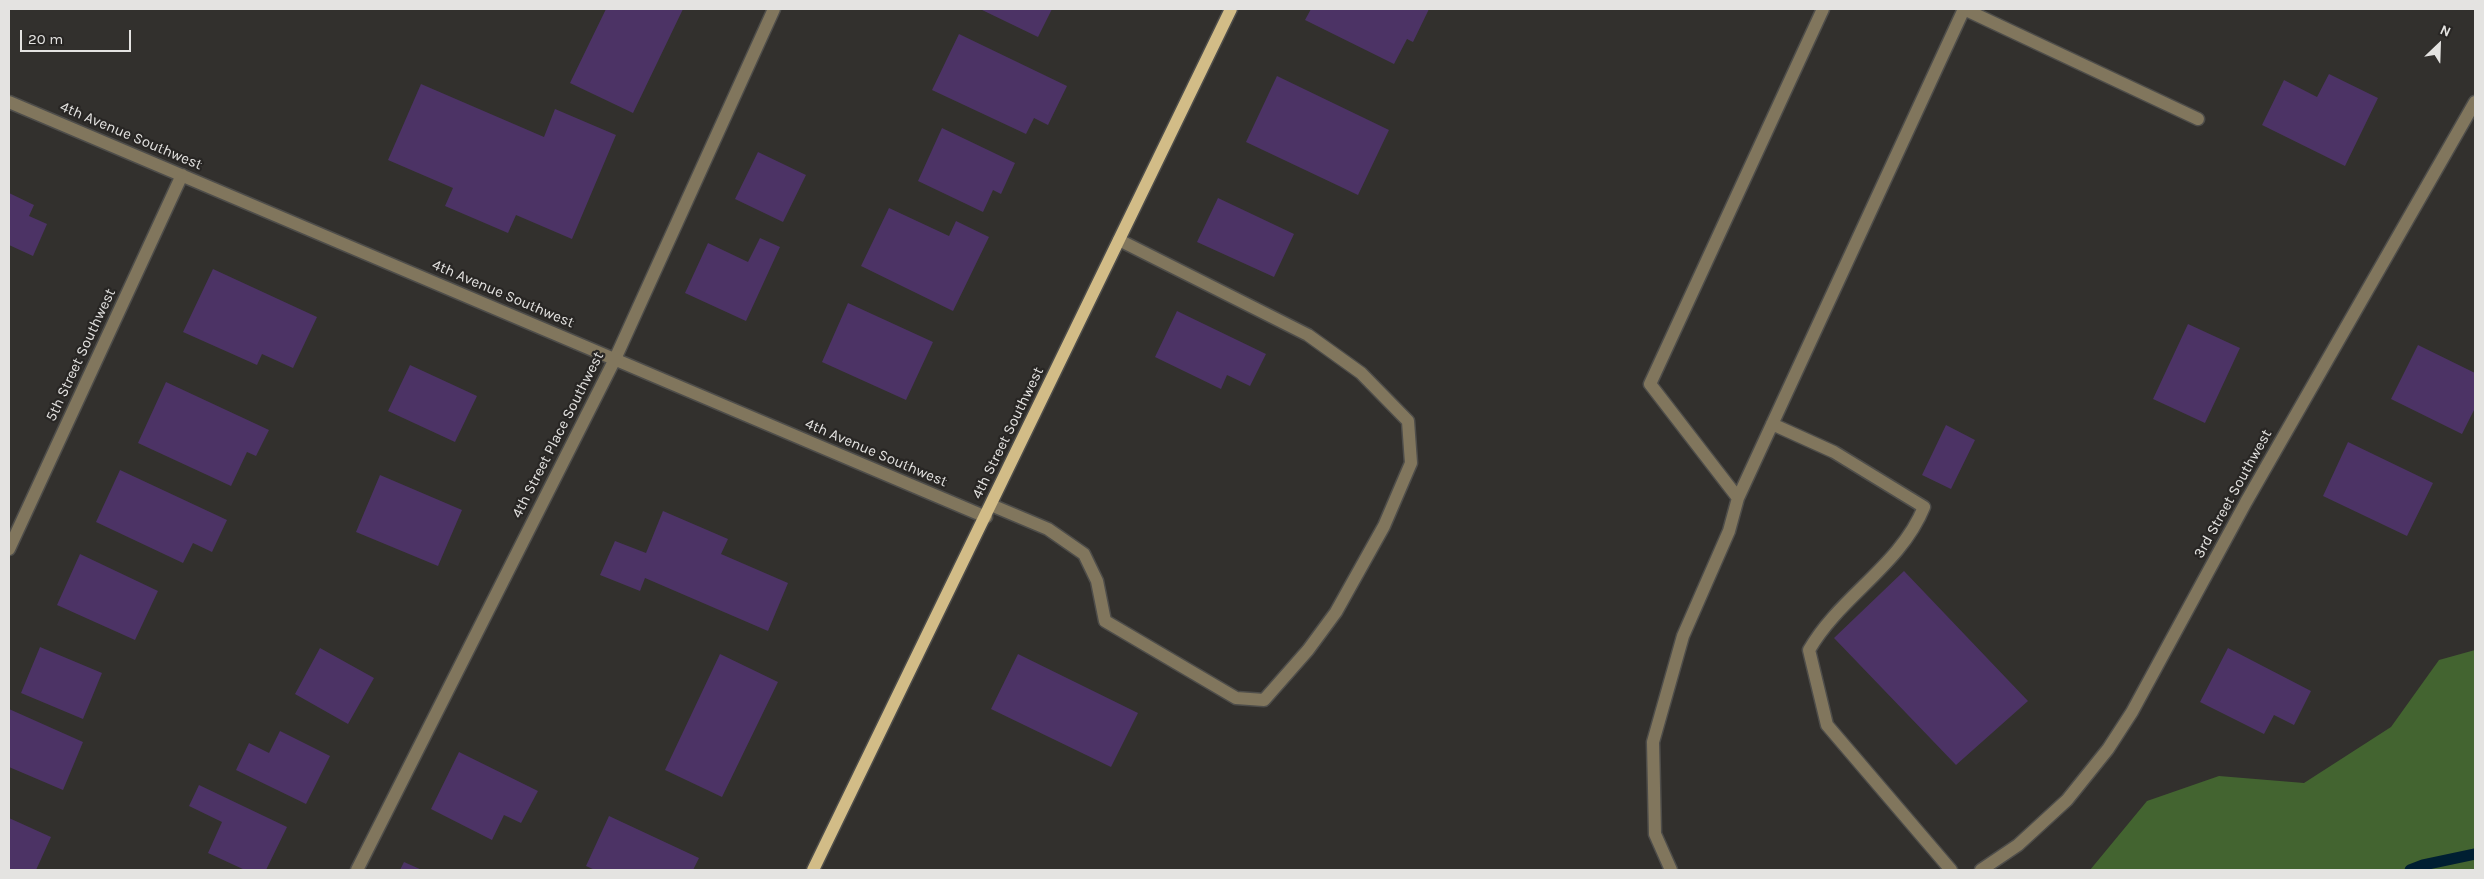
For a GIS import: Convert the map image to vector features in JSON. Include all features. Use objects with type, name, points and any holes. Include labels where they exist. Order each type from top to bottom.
[{"type":"main road","name":"4th Street Southwest","points":[[813,870],[1231,9]]},
{"type":"street","name":"4th Street Place Southwest","points":[[357,870],[615,359],[774,9]]},
{"type":"street","points":[[1738,498],[1650,384],[1823,9]]},
{"type":"street","points":[[1672,870],[1655,834],[1653,742],[1683,636],[1729,531],[1738,498],[1964,9],[2198,119]]},
{"type":"street","name":"4th Avenue Southwest","points":[[9,102],[354,250],[615,359],[988,511],[1048,529],[1084,554],[1097,581],[1105,621],[1236,698],[1264,700],[1308,650],[1336,612],[1384,526],[1411,463],[1408,421],[1361,373],[1308,335],[1119,240]]},
{"type":"street","name":"3rd Street Southwest","points":[[1981,870],[2018,845],[2067,800],[2108,749],[2132,712],[2246,502],[2475,102]]},
{"type":"street","name":"5th Street Southwest","points":[[9,549],[182,175]]},
{"type":"street","points":[[1772,424],[1834,452],[1924,507],[1918,523],[1897,553],[1822,628],[1809,650],[1827,725],[1951,870]]},
{"type":"green space","points":[[2475,650],[2475,870],[2090,870],[2147,801],[2219,776],[2304,783],[2391,727],[2439,660]]},
{"type":"building","points":[[606,9],[683,9],[633,113],[570,83]]},
{"type":"building","points":[[980,9],[1052,9],[1038,37]]},
{"type":"building","points":[[1311,9],[1429,9],[1413,42],[1407,39],[1394,64],[1305,20]]},
{"type":"building","points":[[959,34],[1067,86],[1048,125],[1034,118],[1026,134],[932,90]]},
{"type":"building","points":[[2329,74],[2378,98],[2345,166],[2262,125],[2284,80],[2317,97]]},
{"type":"building","points":[[1277,76],[1389,130],[1358,195],[1246,142]]},
{"type":"building","points":[[421,84],[544,137],[555,109],[616,135],[572,239],[516,215],[508,233],[445,206],[453,188],[388,160]]},
{"type":"building","points":[[942,128],[1015,163],[1001,194],[993,190],[983,212],[918,181]]},
{"type":"building","points":[[758,152],[806,175],[783,222],[735,199]]},
{"type":"building","points":[[9,193],[34,205],[29,216],[47,224],[33,256],[9,245]]},
{"type":"building","points":[[1218,198],[1294,234],[1274,277],[1197,242]]},
{"type":"building","points":[[889,208],[949,236],[956,221],[989,237],[953,311],[861,266]]},
{"type":"building","points":[[760,238],[780,247],[746,321],[685,293],[708,243],[748,262]]},
{"type":"building","points":[[213,269],[317,317],[293,368],[262,354],[257,365],[183,332]]},
{"type":"building","points":[[848,303],[933,342],[906,400],[822,362]]},
{"type":"building","points":[[1177,311],[1266,354],[1250,386],[1227,375],[1221,389],[1155,357]]},
{"type":"building","points":[[2188,324],[2240,348],[2205,423],[2153,399]]},
{"type":"building","points":[[2418,345],[2475,373],[2475,408],[2462,434],[2391,399]]},
{"type":"building","points":[[410,365],[477,396],[455,442],[388,411]]},
{"type":"building","points":[[166,382],[269,430],[256,456],[247,452],[231,486],[138,443]]},
{"type":"building","points":[[1946,425],[1975,440],[1951,489],[1922,475]]},
{"type":"building","points":[[2348,442],[2433,483],[2407,536],[2323,496]]},
{"type":"building","points":[[120,470],[227,520],[212,552],[193,543],[183,563],[96,522]]},
{"type":"building","points":[[380,475],[462,510],[438,566],[356,532]]},
{"type":"building","points":[[663,511],[728,539],[721,554],[788,583],[768,631],[645,578],[640,591],[600,575],[615,541],[646,553]]},
{"type":"building","points":[[80,554],[158,591],[135,640],[57,605]]},
{"type":"building","points":[[1904,571],[2028,701],[1956,765],[1834,638]]},
{"type":"building","points":[[40,647],[102,673],[83,719],[21,693]]},
{"type":"building","points":[[320,648],[374,678],[348,724],[295,694]]},
{"type":"building","points":[[2228,648],[2311,691],[2294,725],[2274,715],[2264,734],[2200,702]]},
{"type":"building","points":[[720,654],[778,682],[722,797],[665,770]]},
{"type":"building","points":[[1018,654],[1138,713],[1111,767],[991,709]]},
{"type":"building","points":[[9,709],[83,742],[63,790],[9,767]]},
{"type":"building","points":[[280,731],[330,756],[306,804],[236,770],[249,743],[269,753]]},
{"type":"building","points":[[459,752],[538,791],[521,823],[504,815],[492,840],[431,809]]},
{"type":"building","points":[[199,785],[287,827],[266,870],[245,870],[208,853],[222,822],[189,806]]},
{"type":"building","points":[[609,816],[699,858],[693,870],[595,870],[586,866]]},
{"type":"building","points":[[9,818],[51,837],[36,870],[9,870]]},
{"type":"building","points":[[404,862],[422,870],[400,870]]},
{"type":"waterway","points":[[2410,870],[2423,865],[2475,854]]}]
